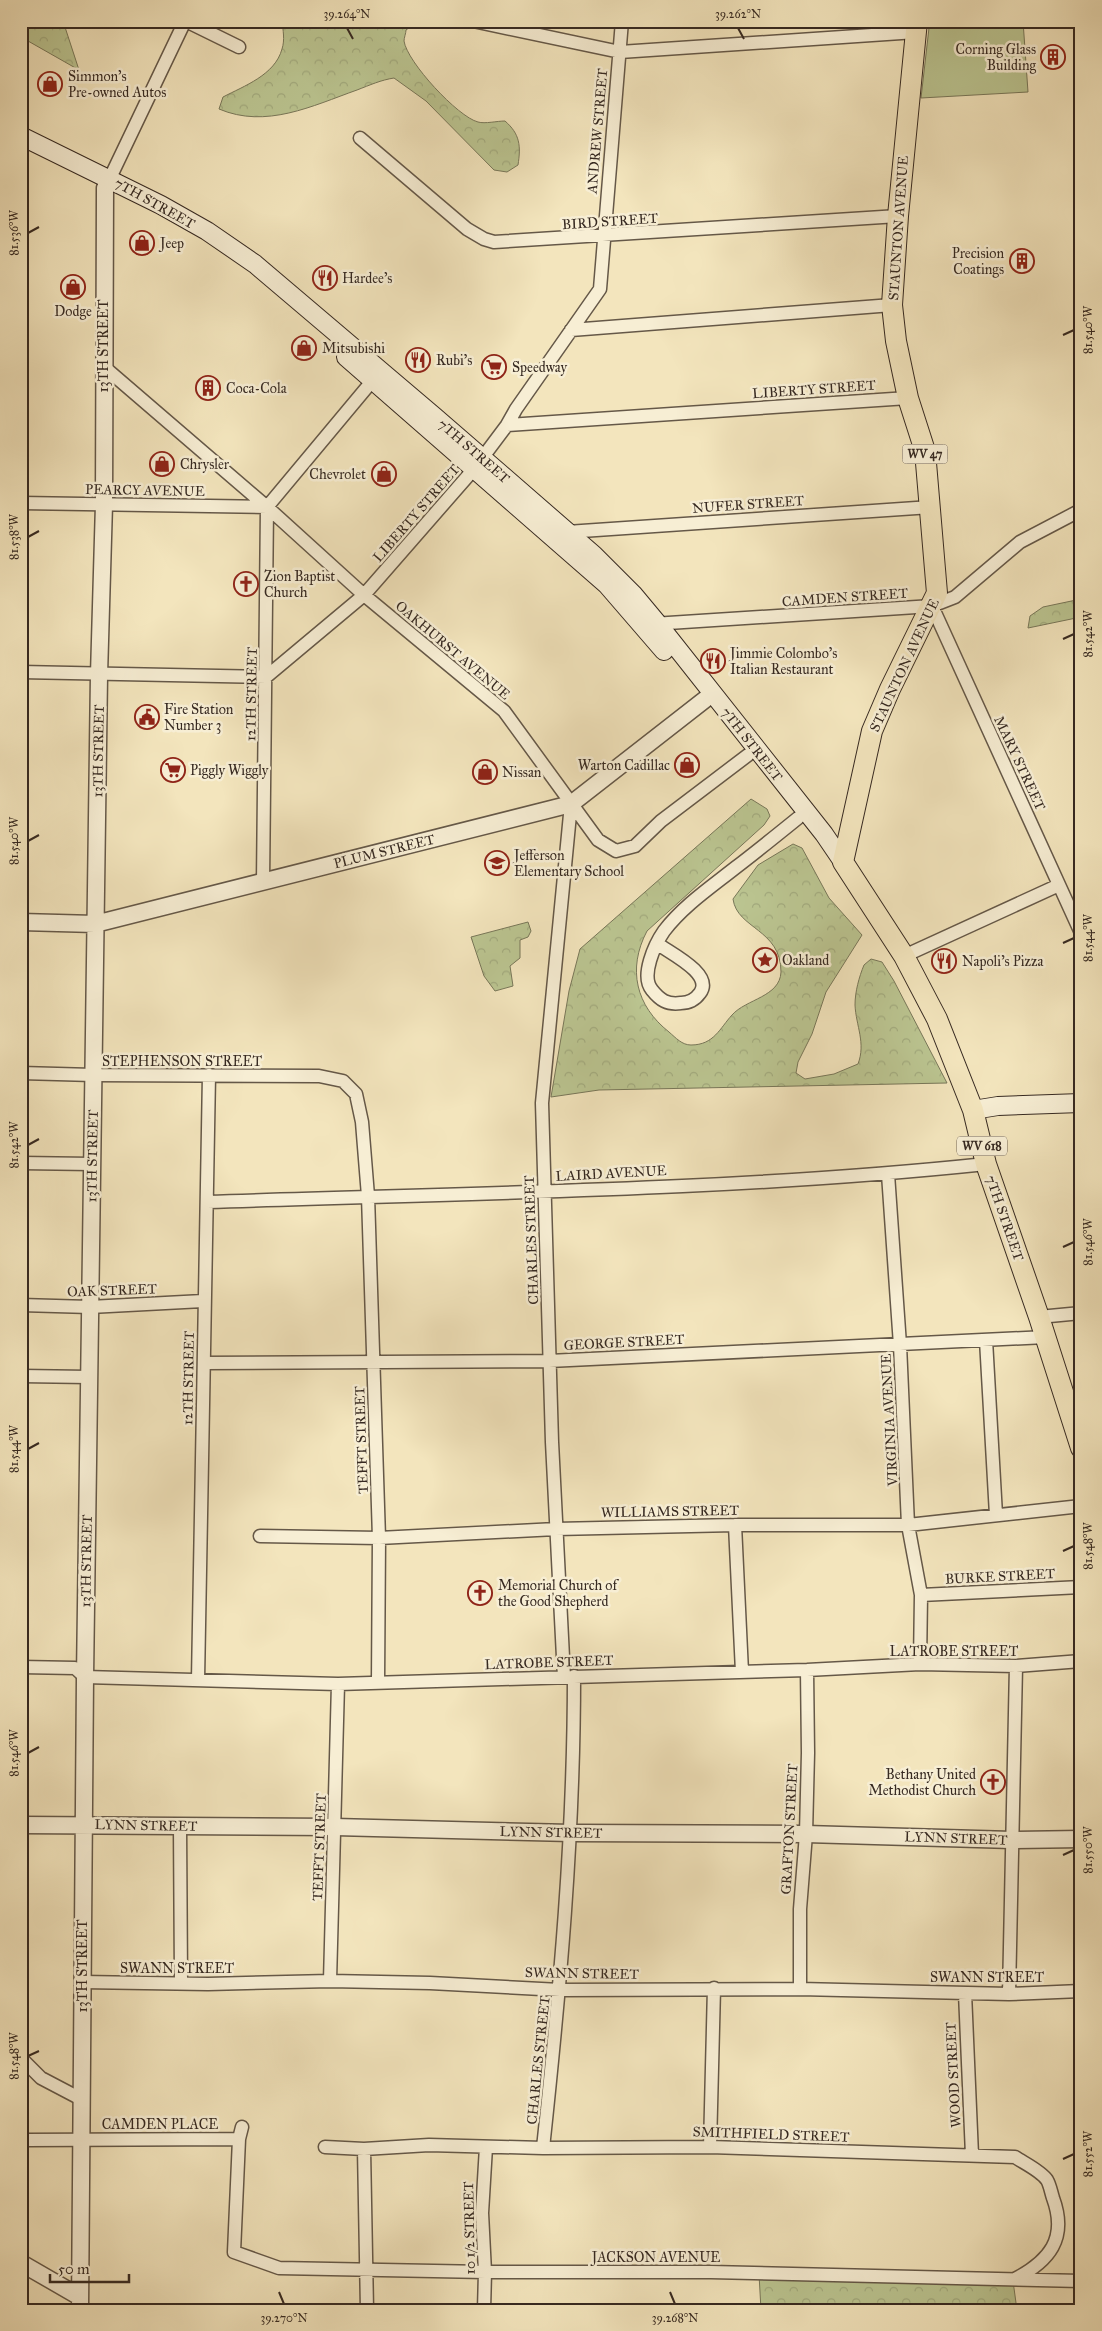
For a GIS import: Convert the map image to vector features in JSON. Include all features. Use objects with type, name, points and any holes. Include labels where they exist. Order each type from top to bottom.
[{"type":"main road","name":"STAUNTON AVENUE","points":[[843,862],[872,731],[890,689],[937,593],[925,452],[908,398],[896,342],[892,305],[898,216],[916,27]]},
{"type":"main road","name":"7TH STREET","points":[[21,136],[107,183],[210,246],[288,305],[373,380],[567,532],[616,576],[650,625],[708,698],[824,834],[904,956],[937,1019],[973,1110],[986,1164],[1046,1337],[1081,1448]]},
{"type":"main road","name":"7TH STREET","points":[[21,148],[107,183],[207,231],[255,264],[478,464],[650,625]]},
{"type":"main road","name":"7TH STREET","points":[[708,698],[748,755],[815,841],[843,862]]},
{"type":"main road","points":[[973,1110],[998,1106],[1081,1104]]},
{"type":"street","points":[[185,21],[239,48]]},
{"type":"street","name":"13TH STREET","points":[[80,2303],[85,1677],[99,675],[104,504],[103,366],[107,183],[185,21]]},
{"type":"street","points":[[473,21],[620,52],[916,27]]},
{"type":"street","name":"ANDREW STREET","points":[[507,425],[516,409],[600,289],[622,21]]},
{"type":"street","name":"BIRD STREET","points":[[360,138],[467,229],[484,239],[506,243],[898,216]]},
{"type":"street","points":[[571,330],[892,305]]},
{"type":"street","points":[[103,366],[267,507],[373,380]]},
{"type":"street","name":"LIBERTY STREET","points":[[266,677],[364,595],[478,464],[507,425],[908,398]]},
{"type":"street","name":"PEARCY AVENUE","points":[[21,503],[267,507]]},
{"type":"street","name":"OAKHURST AVENUE","points":[[267,507],[364,595],[504,711],[598,840],[616,851],[635,846],[661,821],[748,755]]},
{"type":"street","name":"12TH STREET","points":[[263,882],[267,507]]},
{"type":"street","name":"NUFER STREET","points":[[567,532],[930,507]]},
{"type":"street","name":"CAMDEN STREET","points":[[650,625],[932,606],[954,597],[1020,542],[1081,510]]},
{"type":"street","name":"MARY STREET","points":[[932,606],[1081,933]]},
{"type":"street","points":[[21,672],[266,677]]},
{"type":"street","name":"PLUM STREET","points":[[21,922],[95,924],[571,804],[708,698]]},
{"type":"street","name":"CHARLES STREET","points":[[543,2148],[560,1990],[571,1832],[569,1676],[556,1528],[542,1103],[571,804]]},
{"type":"street","points":[[658,944],[685,962],[700,975],[703,982],[703,990],[697,998],[690,1002],[668,1003],[660,1000],[649,987],[647,966],[664,931],[697,898],[798,818]]},
{"type":"street","points":[[904,956],[1059,885]]},
{"type":"street","name":"STEPHENSON STREET","points":[[21,1073],[319,1076],[343,1082],[356,1094],[362,1122],[368,1196]]},
{"type":"street","name":"12TH STREET","points":[[198,1680],[208,1075]]},
{"type":"street","points":[[21,1163],[92,1164]]},
{"type":"street","name":"LAIRD AVENUE","points":[[207,1202],[545,1192],[888,1174],[986,1164]]},
{"type":"street","name":"VIRGINIA AVENUE","points":[[888,1174],[900,1344],[908,1525],[921,1595],[920,1664]]},
{"type":"street","name":"TEFFT STREET","points":[[368,1196],[379,1538],[378,1682]]},
{"type":"street","name":"OAK STREET","points":[[21,1305],[90,1307],[203,1301]]},
{"type":"street","points":[[1039,1317],[1081,1313]]},
{"type":"street","name":"GEORGE STREET","points":[[204,1363],[549,1361],[1046,1337]]},
{"type":"street","points":[[986,1340],[996,1515]]},
{"type":"street","points":[[21,1376],[89,1377]]},
{"type":"street","name":"WILLIAMS STREET","points":[[260,1536],[379,1538],[556,1528],[908,1525],[1081,1506]]},
{"type":"street","points":[[735,1525],[742,1672]]},
{"type":"street","name":"BURKE STREET","points":[[921,1595],[1081,1587]]},
{"type":"street","name":"LATROBE STREET","points":[[21,1667],[75,1668],[85,1677],[338,1684],[807,1670],[920,1664],[1016,1666],[1081,1661]]},
{"type":"street","points":[[1009,1994],[1016,1666]]},
{"type":"street","name":"GRAFTON STREET","points":[[800,1988],[800,1909],[806,1834],[807,1670]]},
{"type":"street","name":"TEFFT STREET","points":[[330,1981],[338,1684]]},
{"type":"street","name":"LYNN STREET","points":[[21,1825],[335,1827],[806,1834],[1012,1840],[1081,1839]]},
{"type":"street","points":[[180,1826],[181,1983]]},
{"type":"street","name":"SWANN STREET","points":[[82,1982],[330,1981],[430,1983],[560,1990],[800,1988],[1009,1994],[1081,1991]]},
{"type":"street","points":[[710,2147],[714,1988]]},
{"type":"street","name":"WOOD STREET","points":[[965,1993],[972,2155]]},
{"type":"street","points":[[21,2058],[41,2078],[82,2099]]},
{"type":"street","name":"CAMDEN PLACE","points":[[21,2136],[27,2140],[241,2133],[234,2252]]},
{"type":"street","name":"SMITHFIELD STREET","points":[[325,2147],[364,2149],[429,2145],[543,2148],[710,2147],[1015,2157],[1046,2179],[1056,2207],[1058,2228],[1053,2248],[1036,2268],[1013,2281]]},
{"type":"street","name":"10 1/2 STREET","points":[[484,2310],[486,2272],[482,2213],[486,2147]]},
{"type":"street","points":[[364,2149],[368,2271],[367,2310]]},
{"type":"street","name":"JACKSON AVENUE","points":[[234,2252],[279,2268],[368,2271],[711,2272],[1013,2281],[1081,2281]]},
{"type":"street","points":[[21,2263],[80,2303]]},
{"type":"green space","points":[[21,21],[63,21],[79,70],[21,37]]},
{"type":"green space","points":[[282,21],[418,21],[406,30],[404,41],[407,50],[423,75],[447,100],[469,118],[481,123],[505,121],[514,131],[518,141],[518,165],[507,172],[494,170],[426,101],[394,78],[380,81],[323,103],[289,113],[254,117],[237,115],[219,109],[223,97],[258,79],[273,66],[283,46]]},
{"type":"green space","points":[[1023,21],[1028,92],[921,98],[929,28]]},
{"type":"green space","points":[[1081,599],[1081,617],[1028,628],[1030,616],[1043,607]]},
{"type":"green space","points":[[751,799],[767,809],[770,816],[764,825],[647,931],[637,959],[636,973],[642,999],[649,1011],[679,1041],[688,1045],[699,1044],[716,1035],[738,1010],[775,987],[781,972],[779,958],[774,947],[767,938],[742,917],[736,909],[733,899],[758,865],[793,844],[802,848],[829,898],[862,935],[826,992],[812,1034],[798,1062],[796,1073],[805,1079],[834,1074],[858,1064],[861,1042],[855,1005],[856,995],[864,965],[871,959],[882,962],[894,981],[947,1083],[599,1090],[551,1097],[569,991],[580,949]]},
{"type":"green space","points":[[528,922],[531,931],[528,937],[520,940],[520,958],[510,966],[513,986],[495,991],[484,976],[471,937]]},
{"type":"green space","points":[[759,2274],[1013,2281],[1017,2310],[761,2310]]},
{"type":"place","name":"Corning Glass Building","points":[[1053,57]]},
{"type":"place","name":"Simmon's Pre-owned Autos","points":[[50,84]]},
{"type":"place","name":"Jeep","points":[[142,243]]},
{"type":"place","name":"Precision Coatings","points":[[1022,261]]},
{"type":"place","name":"Hardee's","points":[[325,278]]},
{"type":"place","name":"Dodge","points":[[73,287]]},
{"type":"place","name":"Mitsubishi","points":[[304,348]]},
{"type":"place","name":"Rubi's","points":[[418,360]]},
{"type":"place","name":"Speedway","points":[[494,367]]},
{"type":"place","name":"Coca-Cola","points":[[208,388]]},
{"type":"place","name":"Chrysler","points":[[162,464]]},
{"type":"place","name":"Chevrolet","points":[[384,474]]},
{"type":"place","name":"Zion Baptist Church","points":[[246,584]]},
{"type":"place","name":"Jimmie Colombo's Italian Restaurant","points":[[713,661]]},
{"type":"place","name":"Fire Station Number 3","points":[[147,717]]},
{"type":"place","name":"Warton Cadillac","points":[[687,765]]},
{"type":"place","name":"Piggly Wiggly","points":[[173,770]]},
{"type":"place","name":"Nissan","points":[[485,772]]},
{"type":"place","name":"Jefferson Elementary School","points":[[497,863]]},
{"type":"place","name":"Oakland","points":[[765,960]]},
{"type":"place","name":"Napoli's Pizza","points":[[944,961]]},
{"type":"place","name":"Memorial Church of the Good Shepherd","points":[[480,1593]]},
{"type":"place","name":"Bethany United Methodist Church","points":[[993,1782]]}]
